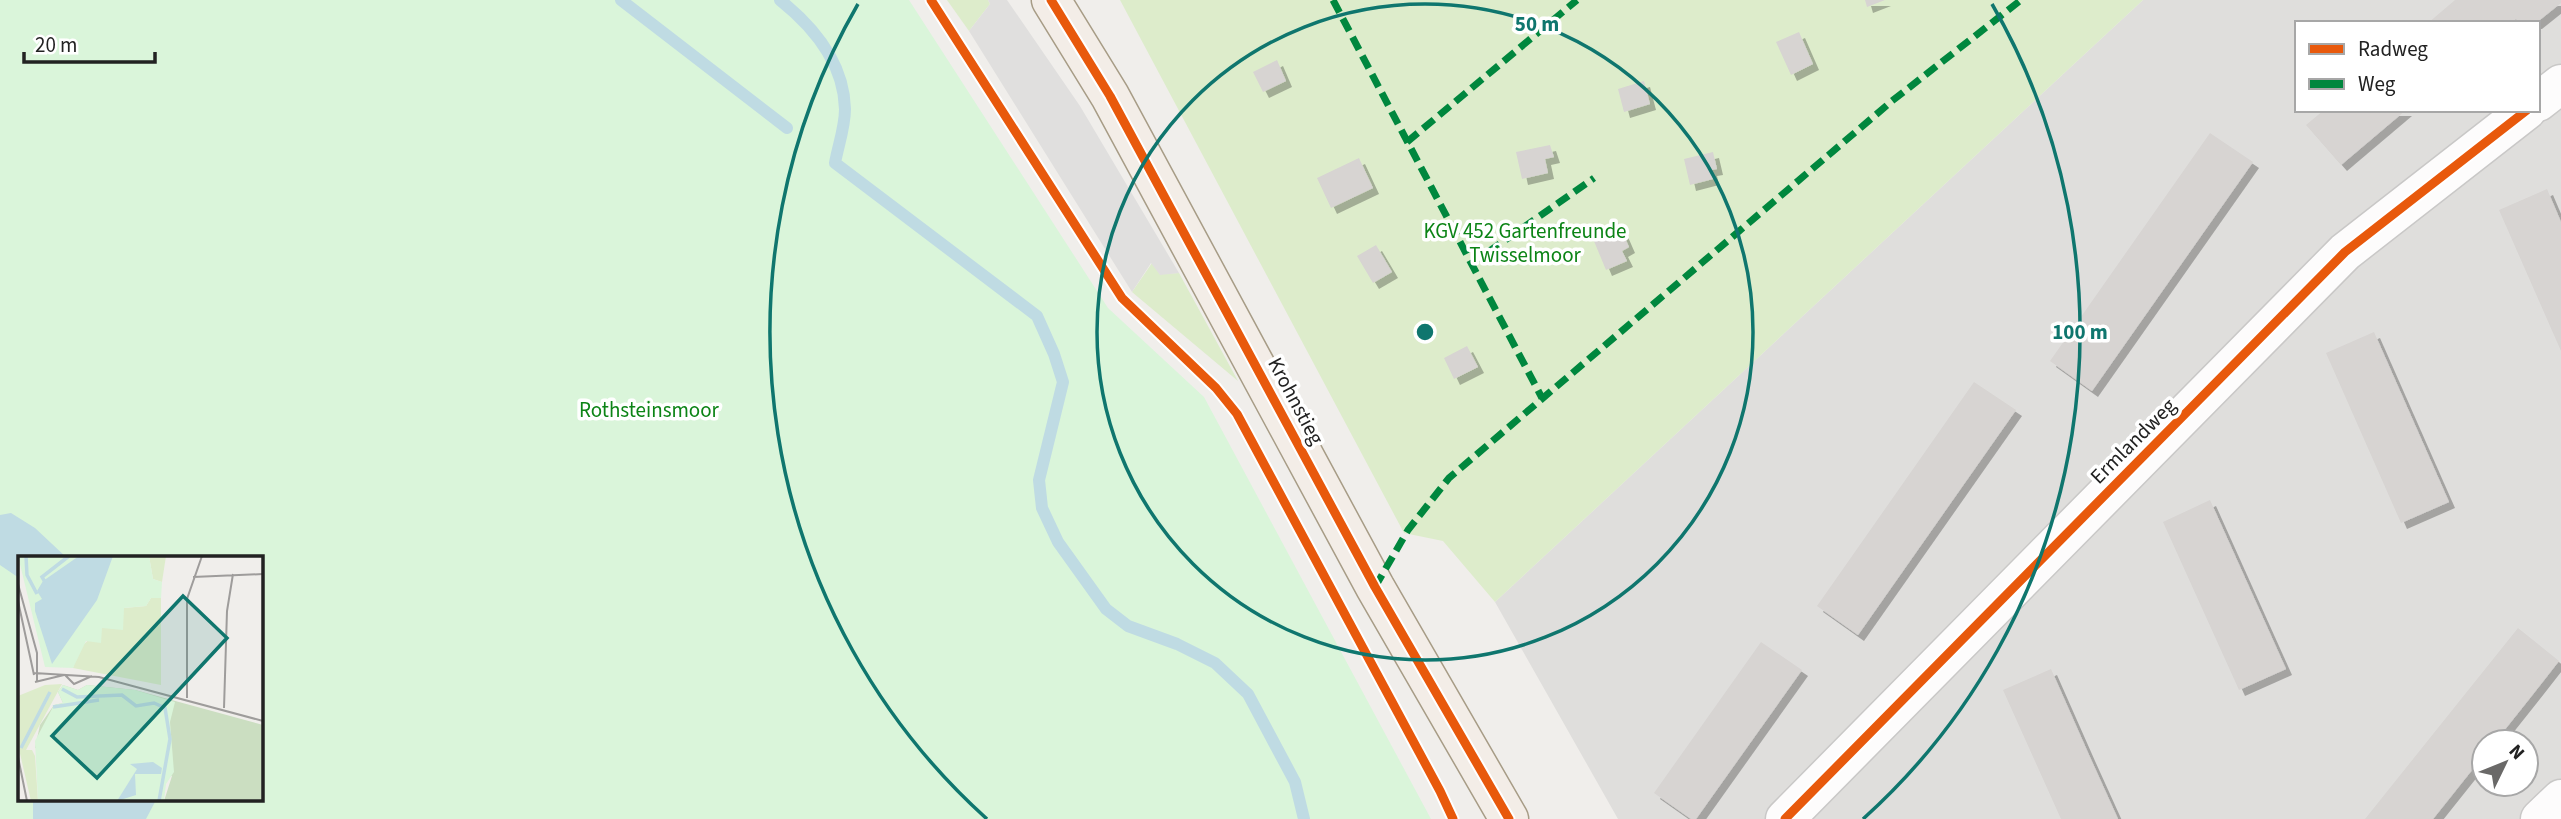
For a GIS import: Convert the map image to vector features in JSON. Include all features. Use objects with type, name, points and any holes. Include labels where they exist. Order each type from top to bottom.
[{"type":"main road","name":"Krohnstieg","points":[[1051,0],[1110,96],[1375,587],[1509,819]]},
{"type":"street","points":[[2540,100],[2561,84]]},
{"type":"street","name":"Ermlandweg","points":[[1785,819],[2345,252],[2524,112]]},
{"type":"street","points":[[2540,819],[2561,799]]},
{"type":"shaded area","points":[[988,0],[1007,0],[1080,106],[1179,273],[1160,275],[1151,263],[1132,292],[969,31],[990,4]]},
{"type":"shaded area","points":[[2143,0],[2561,0],[2561,819],[1618,819],[1495,602]]},
{"type":"green space","name":"Rothsteinsmoor","points":[[0,0],[909,0],[1108,308],[1204,397],[1431,819],[0,819]]},
{"type":"green space","points":[[947,0],[988,0],[990,4],[969,31]]},
{"type":"green space","name":"KGV 452 Gartenfreunde Twisselmoor","points":[[1120,0],[2143,0],[1495,602],[1443,541],[1404,533]]},
{"type":"green space","points":[[1152,263],[1160,274],[1179,273],[1238,381],[1132,292]]},
{"type":"water","points":[[11,513],[35,528],[65,556],[18,556],[18,577],[0,565],[0,515]]},
{"type":"water","points":[[33,802],[155,802],[146,819],[33,819]]},
{"type":"building","points":[[1865,0],[1885,0],[1867,7]]},
{"type":"building","points":[[2455,0],[2561,0],[2561,3],[2538,21],[2430,21]]},
{"type":"building","points":[[1799,32],[1813,64],[1791,75],[1776,42]]},
{"type":"building","points":[[1277,60],[1286,81],[1263,92],[1253,72]]},
{"type":"building","points":[[1644,81],[1650,104],[1624,112],[1618,89]]},
{"type":"building","points":[[2322,112],[2404,112],[2341,165],[2306,125]]},
{"type":"building","points":[[2210,133],[2253,162],[2092,391],[2050,361]]},
{"type":"building","points":[[1550,145],[1554,157],[1545,159],[1548,173],[1522,179],[1516,152]]},
{"type":"building","points":[[1713,152],[1717,169],[1711,170],[1713,179],[1690,185],[1684,159]]},
{"type":"building","points":[[1359,158],[1373,188],[1331,208],[1317,178]]},
{"type":"building","points":[[2547,189],[2561,222],[2561,351],[2499,210]]},
{"type":"building","points":[[1618,222],[1629,247],[1622,251],[1627,261],[1606,270],[1591,234]]},
{"type":"building","points":[[1376,245],[1392,272],[1373,283],[1357,256]]},
{"type":"building","points":[[2374,332],[2449,502],[2401,523],[2326,353]]},
{"type":"building","points":[[1467,346],[1478,367],[1454,379],[1444,358]]},
{"type":"building","points":[[1974,382],[2016,410],[1858,635],[1817,606]]},
{"type":"building","points":[[2210,500],[2286,669],[2239,690],[2163,522]]},
{"type":"building","points":[[2518,628],[2559,661],[2506,728],[2470,728],[2470,773],[2433,819],[2365,819]]},
{"type":"building","points":[[1761,642],[1802,670],[1696,819],[1691,819],[1654,793]]},
{"type":"building","points":[[2051,669],[2118,819],[2061,819],[2003,690]]},
{"type":"waterway","points":[[621,0],[787,128]]},
{"type":"waterway","points":[[780,0],[816,35],[839,76],[845,116],[835,163],[1037,316],[1063,382],[1039,480],[1042,508],[1058,542],[1106,609],[1128,626],[1177,644],[1215,663],[1248,694],[1295,782],[1304,819]]},
{"type":"marked path","points":[[1333,0],[1542,398]]},
{"type":"marked path","points":[[1407,142],[1577,0]]},
{"type":"marked path","points":[[1375,587],[1408,530],[1449,478],[1892,101],[2021,0]]},
{"type":"marked path","points":[[1471,264],[1594,178]]},
{"type":"cycle path","points":[[931,0],[1122,298],[1216,388],[1237,414],[1453,819]]},
{"type":"cycle path","points":[[1051,0],[1110,96],[1375,587],[1509,819]]},
{"type":"cycle path","points":[[1785,819],[2345,252],[2524,112]]}]
